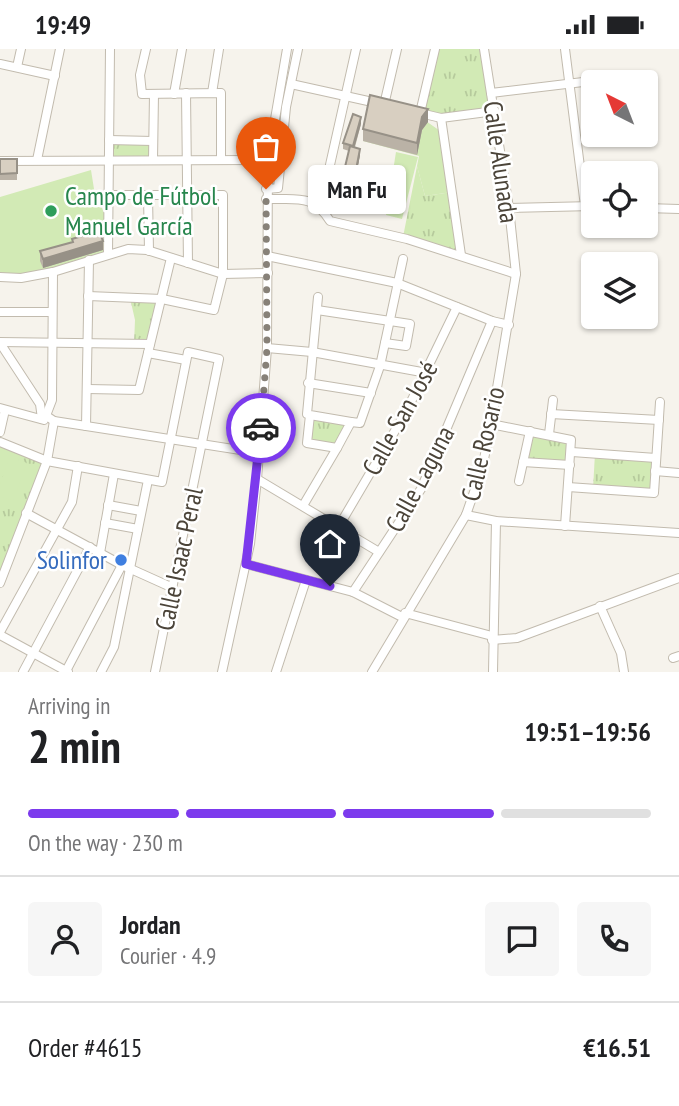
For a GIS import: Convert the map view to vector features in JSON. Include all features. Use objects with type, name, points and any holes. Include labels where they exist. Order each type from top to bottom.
[{"type":"street","points":[[17,68],[21,49]]},
{"type":"street","points":[[37,160],[60,49]]},
{"type":"street","points":[[108,253],[110,49]]},
{"type":"street","points":[[146,49],[140,75],[142,94],[216,93]]},
{"type":"street","points":[[174,94],[183,49]]},
{"type":"street","points":[[219,49],[216,93],[221,159]]},
{"type":"street","points":[[222,672],[246,564],[257,479],[267,348],[268,160],[287,49]]},
{"type":"street","points":[[266,194],[278,188],[298,49]]},
{"type":"street","points":[[321,205],[356,49]]},
{"type":"street","points":[[384,105],[397,49]]},
{"type":"street","points":[[420,113],[435,49]]},
{"type":"street","name":"Calle Alunada","points":[[484,49],[509,208],[516,274]]},
{"type":"street","points":[[565,49],[582,161]]},
{"type":"street","points":[[0,64],[55,76]]},
{"type":"street","points":[[491,93],[581,83]]},
{"type":"street","points":[[291,84],[396,108]]},
{"type":"street","points":[[186,93],[188,263]]},
{"type":"street","points":[[153,160],[154,94]]},
{"type":"street","points":[[408,110],[441,118],[495,111]]},
{"type":"street","points":[[441,118],[461,255]]},
{"type":"street","points":[[109,140],[153,141]]},
{"type":"street","points":[[0,161],[268,160]]},
{"type":"street","points":[[266,194],[310,201],[321,205],[330,221],[461,255],[516,274]]},
{"type":"street","points":[[88,296],[162,299],[214,310],[223,274],[223,195],[110,195]]},
{"type":"street","points":[[148,195],[149,251]]},
{"type":"street","points":[[509,208],[581,206]]},
{"type":"street","points":[[658,208],[679,209]]},
{"type":"street","points":[[0,277],[21,278],[53,272],[128,249],[149,251],[223,274],[268,273]]},
{"type":"street","points":[[267,256],[397,283],[492,321],[509,324]]},
{"type":"street","points":[[88,389],[139,390],[171,258]]},
{"type":"street","points":[[318,297],[307,414],[360,423],[380,366],[403,259]]},
{"type":"street","points":[[86,426],[89,260]]},
{"type":"street","points":[[45,416],[52,400],[53,272]]},
{"type":"street","name":"Calle Rosario","points":[[374,671],[404,615],[466,515],[482,469],[516,274]]},
{"type":"street","name":"Calle San José","points":[[339,526],[427,373],[457,307]]},
{"type":"street","points":[[317,310],[410,324],[406,346],[385,342]]},
{"type":"street","points":[[0,311],[52,312]]},
{"type":"street","name":"Calle Laguna","points":[[354,593],[421,489],[492,321]]},
{"type":"street","points":[[0,342],[88,343],[149,348],[186,360],[162,482],[47,461],[0,442]]},
{"type":"street","points":[[0,342],[45,416],[47,461],[0,583]]},
{"type":"street","points":[[267,348],[312,352],[427,373]]},
{"type":"street","name":"Calle Isaac Peral","points":[[155,672],[219,359],[188,352],[186,360]]},
{"type":"street","points":[[308,383],[371,393]]},
{"type":"street","points":[[549,435],[553,400]]},
{"type":"street","points":[[568,487],[654,493],[660,402]]},
{"type":"street","points":[[0,432],[2,409],[27,418],[45,416],[86,426],[259,453]]},
{"type":"street","points":[[551,414],[659,420]]},
{"type":"street","points":[[310,415],[307,443],[337,448]]},
{"type":"street","points":[[304,505],[351,422]]},
{"type":"street","points":[[491,424],[572,440],[565,526]]},
{"type":"street","points":[[519,481],[530,431]]},
{"type":"street","points":[[572,452],[656,458]]},
{"type":"street","points":[[523,462],[570,465]]},
{"type":"street","points":[[78,466],[72,502],[0,633],[67,671],[105,599],[126,567]]},
{"type":"street","points":[[655,471],[679,473]]},
{"type":"street","points":[[100,553],[114,474]]},
{"type":"street","points":[[257,479],[379,552]]},
{"type":"street","points":[[102,672],[114,647],[126,567],[138,529],[148,480]]},
{"type":"street","points":[[108,505],[141,511]]},
{"type":"street","points":[[26,513],[126,567],[173,588]]},
{"type":"street","points":[[466,515],[496,521],[679,533]]},
{"type":"street","points":[[493,672],[496,521]]},
{"type":"street","points":[[105,523],[138,529]]},
{"type":"street","points":[[23,672],[90,547]]},
{"type":"street","points":[[246,564],[354,593],[404,615],[492,638],[517,638],[576,618],[600,605],[679,578]]},
{"type":"street","points":[[276,672],[306,580]]},
{"type":"street","points":[[105,599],[121,607]]},
{"type":"street","points":[[600,605],[621,653],[624,672]]},
{"type":"green space","points":[[435,49],[484,49],[494,111],[441,118],[420,113]]},
{"type":"green space","points":[[423,119],[443,133],[452,192],[425,196],[417,166],[419,156],[363,141]]},
{"type":"green space","points":[[109,140],[153,141],[153,160],[109,159]]},
{"type":"green space","points":[[396,152],[418,157],[402,219],[386,215]]},
{"type":"green space","points":[[417,166],[425,196],[452,192],[461,255],[403,237]]},
{"type":"green space","name":"Campo de Fútbol Manuel García","points":[[91,170],[94,189],[109,225],[108,253],[53,272],[0,277],[0,197]]},
{"type":"green space","points":[[130,298],[162,299],[150,344],[134,344],[135,320]]},
{"type":"green space","points":[[310,415],[351,422],[337,448],[307,443]]},
{"type":"green space","points":[[530,431],[571,440],[570,465],[523,462]]},
{"type":"green space","points":[[0,442],[47,461],[0,583]]},
{"type":"green space","points":[[595,453],[656,458],[654,493],[593,489]]},
{"type":"green space","points":[[10,457],[27,463],[13,501],[0,496],[0,484]]},
{"type":"building","points":[[370,95],[428,109],[422,117],[417,143],[363,129]]},
{"type":"building","points":[[353,114],[361,117],[353,146],[343,143]]},
{"type":"building","points":[[350,146],[360,149],[355,175],[379,181],[374,199],[339,192]]},
{"type":"building","points":[[0,159],[17,159],[17,173],[0,174]]},
{"type":"building","points":[[99,231],[103,241],[43,259],[40,251]]},
{"type":"way so far","points":[[261,428],[267,348],[266,189]]},
{"type":"place","name":"Man Fu","points":[[266,189]]},
{"type":"place","name":"Campo de Fútbol Manuel García","points":[[51,211]]},
{"type":"place","name":"Solinfor","points":[[121,560]]},
{"type":"route","points":[[261,428],[246,564],[330,586]]}]
